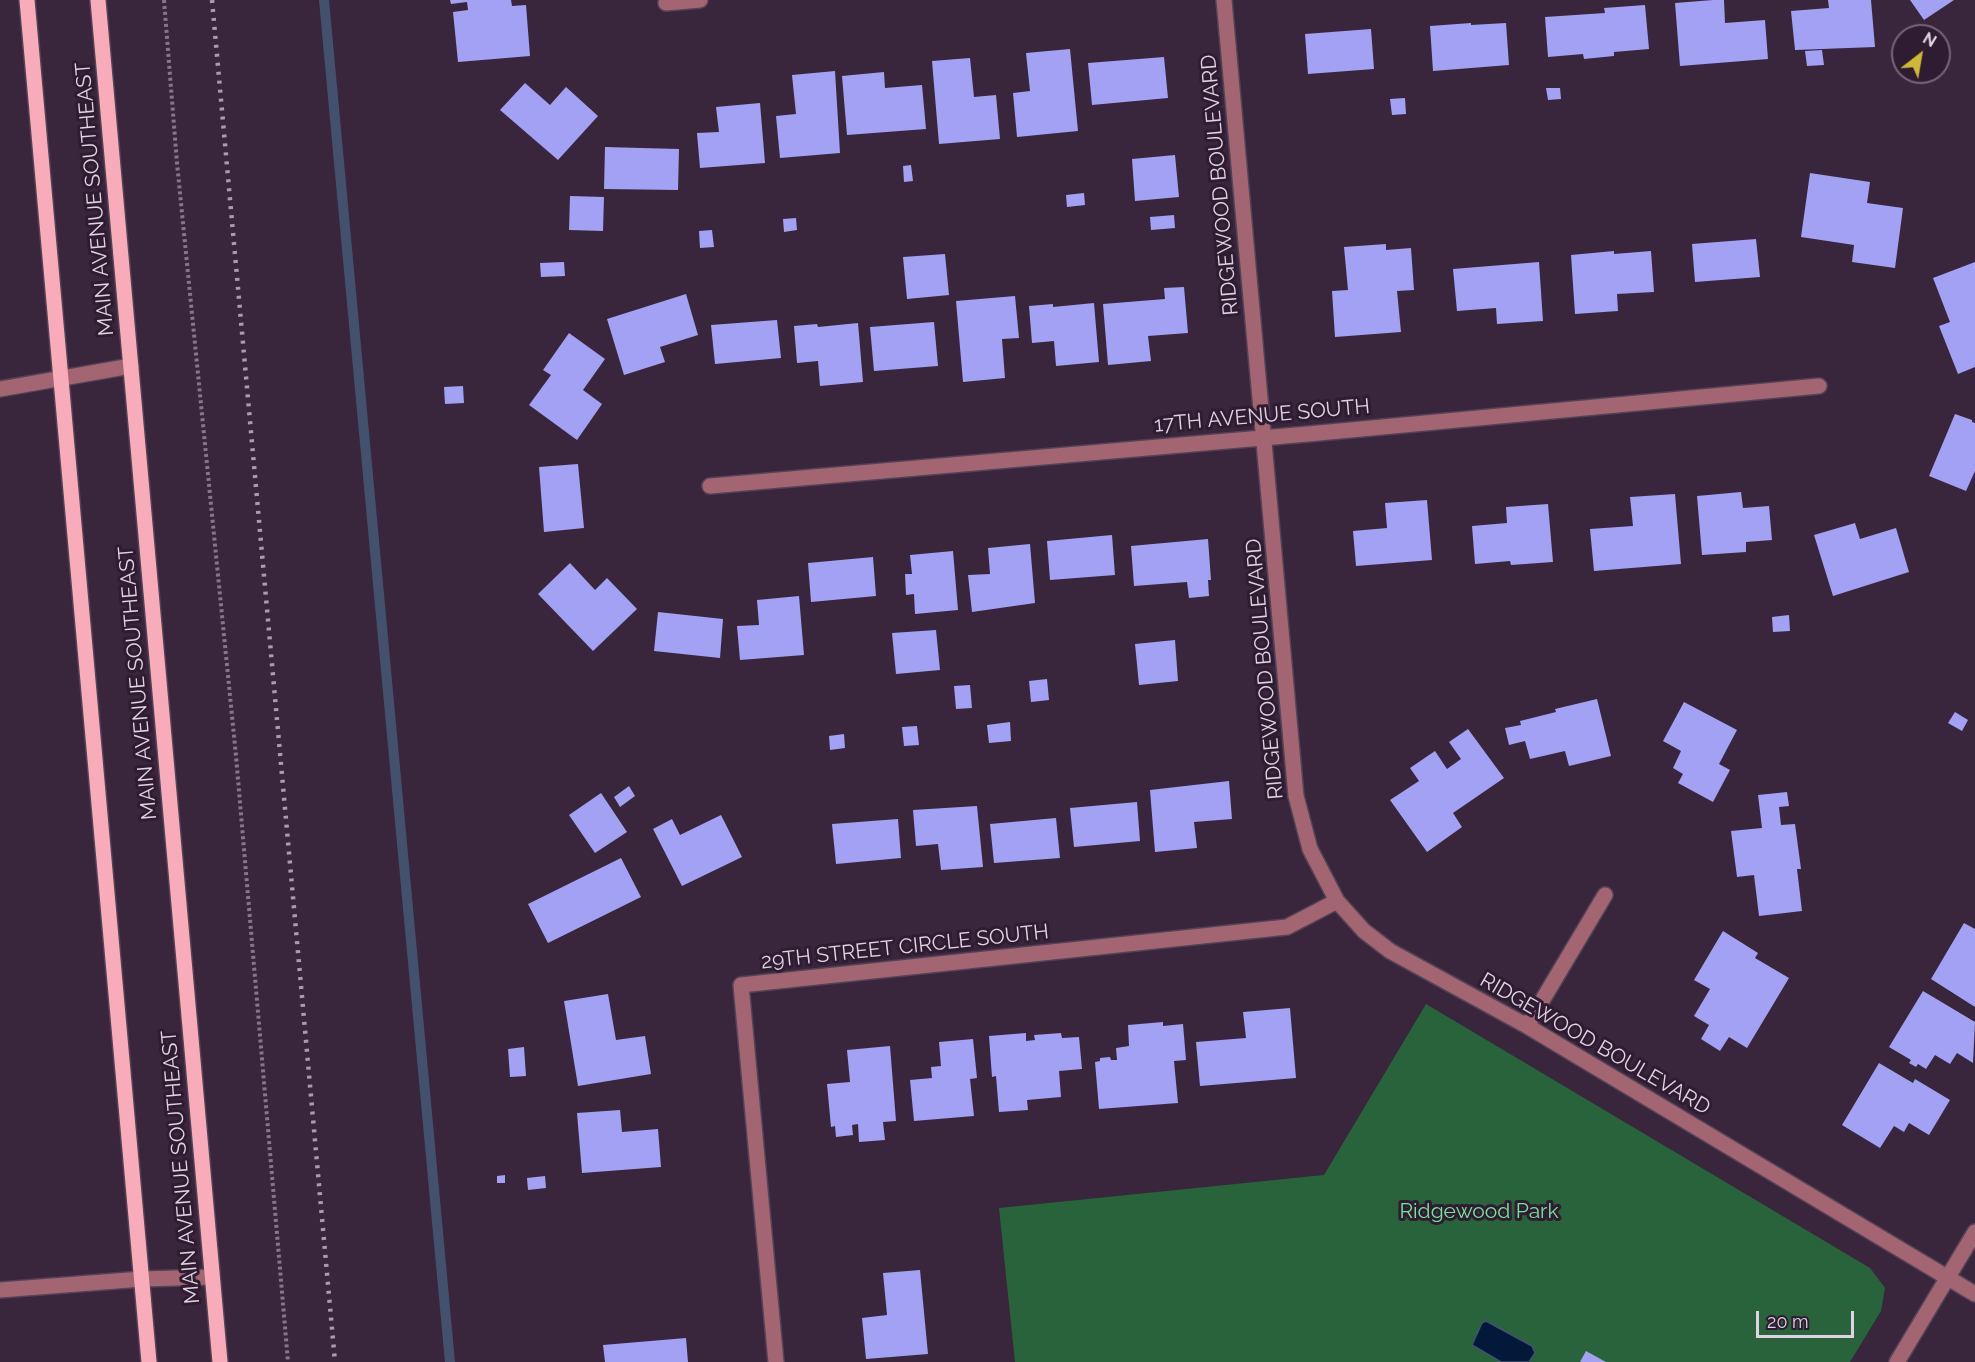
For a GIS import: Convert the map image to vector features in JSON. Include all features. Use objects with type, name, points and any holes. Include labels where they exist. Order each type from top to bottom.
[{"type":"main road","points":[[27,0],[149,1362]]},
{"type":"main road","name":"MAIN AVENUE SOUTHEAST","points":[[98,0],[220,1362]]},
{"type":"street","points":[[666,3],[700,0]]},
{"type":"street","name":"RIDGEWOOD BOULEVARD","points":[[1224,0],[1296,795],[1310,849],[1337,901],[1364,931],[1390,951],[1527,1026],[1975,1294]]},
{"type":"street","points":[[0,388],[131,366]]},
{"type":"street","name":"17TH AVENUE SOUTH","points":[[710,486],[1264,438],[1819,386]]},
{"type":"street","points":[[1527,1026],[1605,895]]},
{"type":"street","name":"29TH STREET CIRCLE SOUTH","points":[[776,1362],[741,985],[1287,927],[1337,901]]},
{"type":"street","points":[[1897,1362],[1975,1232]]},
{"type":"street","points":[[0,1290],[142,1279],[212,1277]]},
{"type":"path","points":[[164,0],[177,163],[236,756],[288,1362]]},
{"type":"green space","name":"Ridgewood Park","points":[[1426,1004],[1870,1268],[1885,1288],[1881,1311],[1850,1362],[1015,1362],[999,1208],[1324,1175]]},
{"type":"water","points":[[1486,1321],[1532,1346],[1535,1353],[1529,1362],[1501,1362],[1472,1345],[1482,1323]]},
{"type":"building","points":[[450,0],[511,0],[512,6],[526,5],[530,56],[458,62],[453,12],[468,10],[467,2],[451,4]]},
{"type":"building","points":[[1724,0],[1725,23],[1765,20],[1768,59],[1680,66],[1675,3]]},
{"type":"building","points":[[1828,0],[1871,0],[1875,47],[1795,50],[1791,11],[1829,8]]},
{"type":"building","points":[[1910,0],[1954,0],[1924,20]]},
{"type":"building","points":[[1645,5],[1649,49],[1614,52],[1614,56],[1584,59],[1583,54],[1548,57],[1545,17],[1605,13],[1604,8]]},
{"type":"building","points":[[1471,23],[1471,25],[1506,23],[1509,65],[1433,71],[1430,26]]},
{"type":"building","points":[[1371,29],[1374,69],[1308,74],[1305,34]]},
{"type":"building","points":[[1070,49],[1078,131],[1017,137],[1013,93],[1030,91],[1026,53]]},
{"type":"building","points":[[1822,50],[1824,65],[1807,66],[1805,51]]},
{"type":"building","points":[[1164,57],[1168,98],[1092,105],[1088,63]]},
{"type":"building","points":[[970,58],[974,97],[996,95],[1000,139],[939,144],[932,61]]},
{"type":"building","points":[[835,71],[840,153],[780,158],[776,116],[796,114],[792,75]]},
{"type":"building","points":[[884,72],[885,88],[922,85],[926,129],[847,135],[842,76]]},
{"type":"building","points":[[525,83],[550,105],[566,87],[598,116],[558,160],[500,110]]},
{"type":"building","points":[[1546,88],[1560,88],[1561,99],[1548,100]]},
{"type":"building","points":[[1405,98],[1406,114],[1392,115],[1390,99]]},
{"type":"building","points":[[760,103],[765,163],[700,168],[697,133],[719,132],[716,107]]},
{"type":"building","points":[[605,147],[679,149],[678,190],[604,189]]},
{"type":"building","points":[[1175,155],[1179,197],[1135,201],[1132,159]]},
{"type":"building","points":[[911,165],[913,181],[904,182],[903,166]]},
{"type":"building","points":[[1810,173],[1870,182],[1867,203],[1903,208],[1895,268],[1852,262],[1854,245],[1801,237]]},
{"type":"building","points":[[1084,193],[1085,205],[1067,207],[1066,195]]},
{"type":"building","points":[[570,196],[604,197],[603,231],[569,230]]},
{"type":"building","points":[[1174,215],[1175,228],[1151,230],[1150,217]]},
{"type":"building","points":[[796,218],[797,230],[784,232],[783,219]]},
{"type":"building","points":[[712,230],[714,247],[700,248],[699,231]]},
{"type":"building","points":[[1756,239],[1760,277],[1695,282],[1692,244]]},
{"type":"building","points":[[1386,244],[1386,250],[1411,248],[1414,290],[1397,291],[1401,332],[1335,337],[1332,291],[1348,290],[1344,247]]},
{"type":"building","points":[[1614,251],[1614,254],[1651,251],[1654,292],[1617,294],[1618,311],[1575,314],[1571,255]]},
{"type":"building","points":[[945,254],[949,295],[907,299],[903,257]]},
{"type":"building","points":[[564,262],[565,276],[541,277],[540,263]]},
{"type":"building","points":[[1539,262],[1543,321],[1497,324],[1496,308],[1457,311],[1453,269]]},
{"type":"building","points":[[1975,262],[1975,367],[1958,374],[1939,326],[1950,322],[1933,278]]},
{"type":"building","points":[[1184,287],[1188,333],[1148,336],[1151,361],[1108,365],[1103,304],[1165,299],[1164,288]]},
{"type":"building","points":[[686,294],[698,335],[660,347],[665,362],[624,375],[607,319]]},
{"type":"building","points":[[1015,296],[1019,338],[1002,339],[1005,378],[963,382],[956,301]]},
{"type":"building","points":[[1094,303],[1099,362],[1056,366],[1054,341],[1032,343],[1029,306],[1053,304],[1053,307]]},
{"type":"building","points":[[777,320],[781,358],[715,364],[711,325]]},
{"type":"building","points":[[934,322],[938,366],[874,371],[870,327]]},
{"type":"building","points":[[858,323],[863,382],[820,386],[818,361],[797,363],[794,326],[817,324],[818,327]]},
{"type":"building","points":[[569,333],[605,359],[583,390],[602,404],[577,440],[529,405],[551,375],[543,370]]},
{"type":"building","points":[[463,386],[464,403],[445,404],[444,387]]},
{"type":"building","points":[[1955,414],[1975,423],[1975,471],[1966,491],[1929,476]]},
{"type":"building","points":[[578,464],[584,528],[544,532],[539,467]]},
{"type":"building","points":[[1741,492],[1743,508],[1769,506],[1772,540],[1746,542],[1746,552],[1702,555],[1697,496]]},
{"type":"building","points":[[1675,494],[1681,564],[1594,571],[1590,529],[1633,526],[1630,497]]},
{"type":"building","points":[[1427,500],[1432,560],[1356,566],[1353,531],[1387,528],[1385,503]]},
{"type":"building","points":[[1548,504],[1553,562],[1511,565],[1510,561],[1475,564],[1472,526],[1507,523],[1506,507]]},
{"type":"building","points":[[1855,523],[1860,539],[1896,528],[1909,572],[1833,596],[1814,535]]},
{"type":"building","points":[[1112,535],[1115,575],[1050,580],[1047,541]]},
{"type":"building","points":[[1208,539],[1211,580],[1208,580],[1209,596],[1189,598],[1187,582],[1134,586],[1131,546]]},
{"type":"building","points":[[1030,544],[1035,603],[972,612],[968,575],[990,574],[988,548]]},
{"type":"building","points":[[953,551],[958,610],[915,614],[914,594],[906,595],[905,574],[912,574],[910,555]]},
{"type":"building","points":[[873,557],[876,596],[811,602],[808,563]]},
{"type":"building","points":[[570,563],[595,590],[607,578],[637,609],[593,651],[538,594]]},
{"type":"building","points":[[799,596],[804,655],[740,660],[737,626],[759,625],[757,600]]},
{"type":"building","points":[[658,612],[723,619],[720,658],[654,651]]},
{"type":"building","points":[[1789,615],[1790,631],[1773,632],[1772,617]]},
{"type":"building","points":[[936,630],[940,670],[896,674],[892,633]]},
{"type":"building","points":[[1175,640],[1178,681],[1139,685],[1135,644]]},
{"type":"building","points":[[1047,679],[1049,700],[1031,702],[1029,681]]},
{"type":"building","points":[[970,685],[972,708],[956,709],[954,686]]},
{"type":"building","points":[[1597,699],[1611,756],[1569,766],[1565,751],[1530,759],[1525,741],[1509,745],[1505,728],[1521,725],[1520,721],[1556,712],[1555,709]]},
{"type":"building","points":[[1684,702],[1737,730],[1719,764],[1730,770],[1713,802],[1678,783],[1683,774],[1673,768],[1681,751],[1663,741]]},
{"type":"building","points":[[1955,712],[1968,720],[1962,731],[1948,723]]},
{"type":"building","points":[[1010,722],[1011,741],[989,743],[987,725]]},
{"type":"building","points":[[917,726],[919,745],[904,746],[902,727]]},
{"type":"building","points":[[1468,729],[1504,778],[1453,813],[1462,827],[1427,852],[1390,800],[1419,781],[1410,768],[1435,751],[1447,769],[1461,759],[1449,742]]},
{"type":"building","points":[[844,734],[845,748],[830,750],[829,736]]},
{"type":"building","points":[[1229,781],[1232,819],[1194,822],[1197,848],[1155,852],[1150,790]]},
{"type":"building","points":[[629,786],[635,796],[620,807],[614,797]]},
{"type":"building","points":[[1787,792],[1789,806],[1779,807],[1781,825],[1795,824],[1801,869],[1797,869],[1802,911],[1759,916],[1754,875],[1737,877],[1731,831],[1762,828],[1758,795]]},
{"type":"building","points":[[601,793],[627,832],[595,853],[569,815]]},
{"type":"building","points":[[1137,802],[1140,841],[1074,847],[1070,808]]},
{"type":"building","points":[[977,806],[983,867],[941,870],[938,844],[916,846],[913,810]]},
{"type":"building","points":[[721,815],[742,857],[682,886],[653,829],[672,819],[680,835]]},
{"type":"building","points":[[1056,818],[1060,858],[994,863],[990,824]]},
{"type":"building","points":[[898,819],[901,858],[836,864],[832,824]]},
{"type":"building","points":[[621,858],[641,897],[548,943],[528,904]]},
{"type":"building","points":[[1964,923],[1975,929],[1975,1007],[1931,979]]},
{"type":"building","points":[[1723,931],[1758,953],[1755,958],[1789,978],[1747,1048],[1729,1037],[1720,1051],[1701,1039],[1709,1025],[1694,1016],[1710,989],[1694,980]]},
{"type":"building","points":[[1923,991],[1975,1022],[1973,1063],[1957,1053],[1950,1064],[1935,1055],[1926,1069],[1918,1064],[1916,1067],[1909,1063],[1911,1060],[1889,1047]]},
{"type":"building","points":[[608,994],[616,1040],[645,1036],[651,1074],[578,1086],[564,1001]]},
{"type":"building","points":[[1290,1008],[1296,1078],[1200,1086],[1196,1042],[1246,1038],[1243,1012]]},
{"type":"building","points":[[1163,1022],[1163,1026],[1183,1024],[1186,1060],[1174,1061],[1178,1103],[1099,1109],[1095,1062],[1100,1061],[1100,1058],[1110,1057],[1111,1060],[1117,1060],[1116,1048],[1129,1046],[1128,1025]]},
{"type":"building","points":[[1026,1033],[1026,1041],[1035,1040],[1034,1035],[1061,1033],[1062,1038],[1079,1037],[1082,1069],[1059,1071],[1061,1097],[1027,1100],[1028,1110],[999,1112],[996,1076],[992,1077],[989,1036]]},
{"type":"building","points":[[973,1039],[977,1078],[970,1079],[974,1116],[914,1121],[910,1080],[932,1078],[931,1067],[941,1066],[939,1042]]},
{"type":"building","points":[[890,1046],[896,1121],[883,1122],[885,1140],[859,1142],[858,1124],[852,1125],[853,1135],[836,1137],[835,1126],[831,1127],[827,1084],[850,1082],[847,1050]]},
{"type":"building","points":[[524,1047],[526,1076],[510,1077],[508,1049]]},
{"type":"building","points":[[1879,1063],[1913,1083],[1915,1079],[1950,1100],[1929,1135],[1909,1123],[1904,1132],[1894,1126],[1880,1148],[1842,1125]]},
{"type":"building","points":[[620,1110],[622,1132],[658,1129],[661,1167],[582,1173],[577,1113]]},
{"type":"building","points":[[505,1175],[505,1183],[497,1183],[497,1176]]},
{"type":"building","points":[[545,1176],[546,1188],[528,1190],[527,1178]]},
{"type":"building","points":[[920,1270],[928,1354],[866,1359],[862,1318],[887,1315],[883,1273]]},
{"type":"building","points":[[686,1338],[688,1362],[605,1362],[603,1345]]},
{"type":"building","points":[[1586,1351],[1606,1362],[1580,1362]]},
{"type":"waterway","points":[[324,0],[450,1362]]},
{"type":"railway","points":[[212,0],[335,1362]]}]
